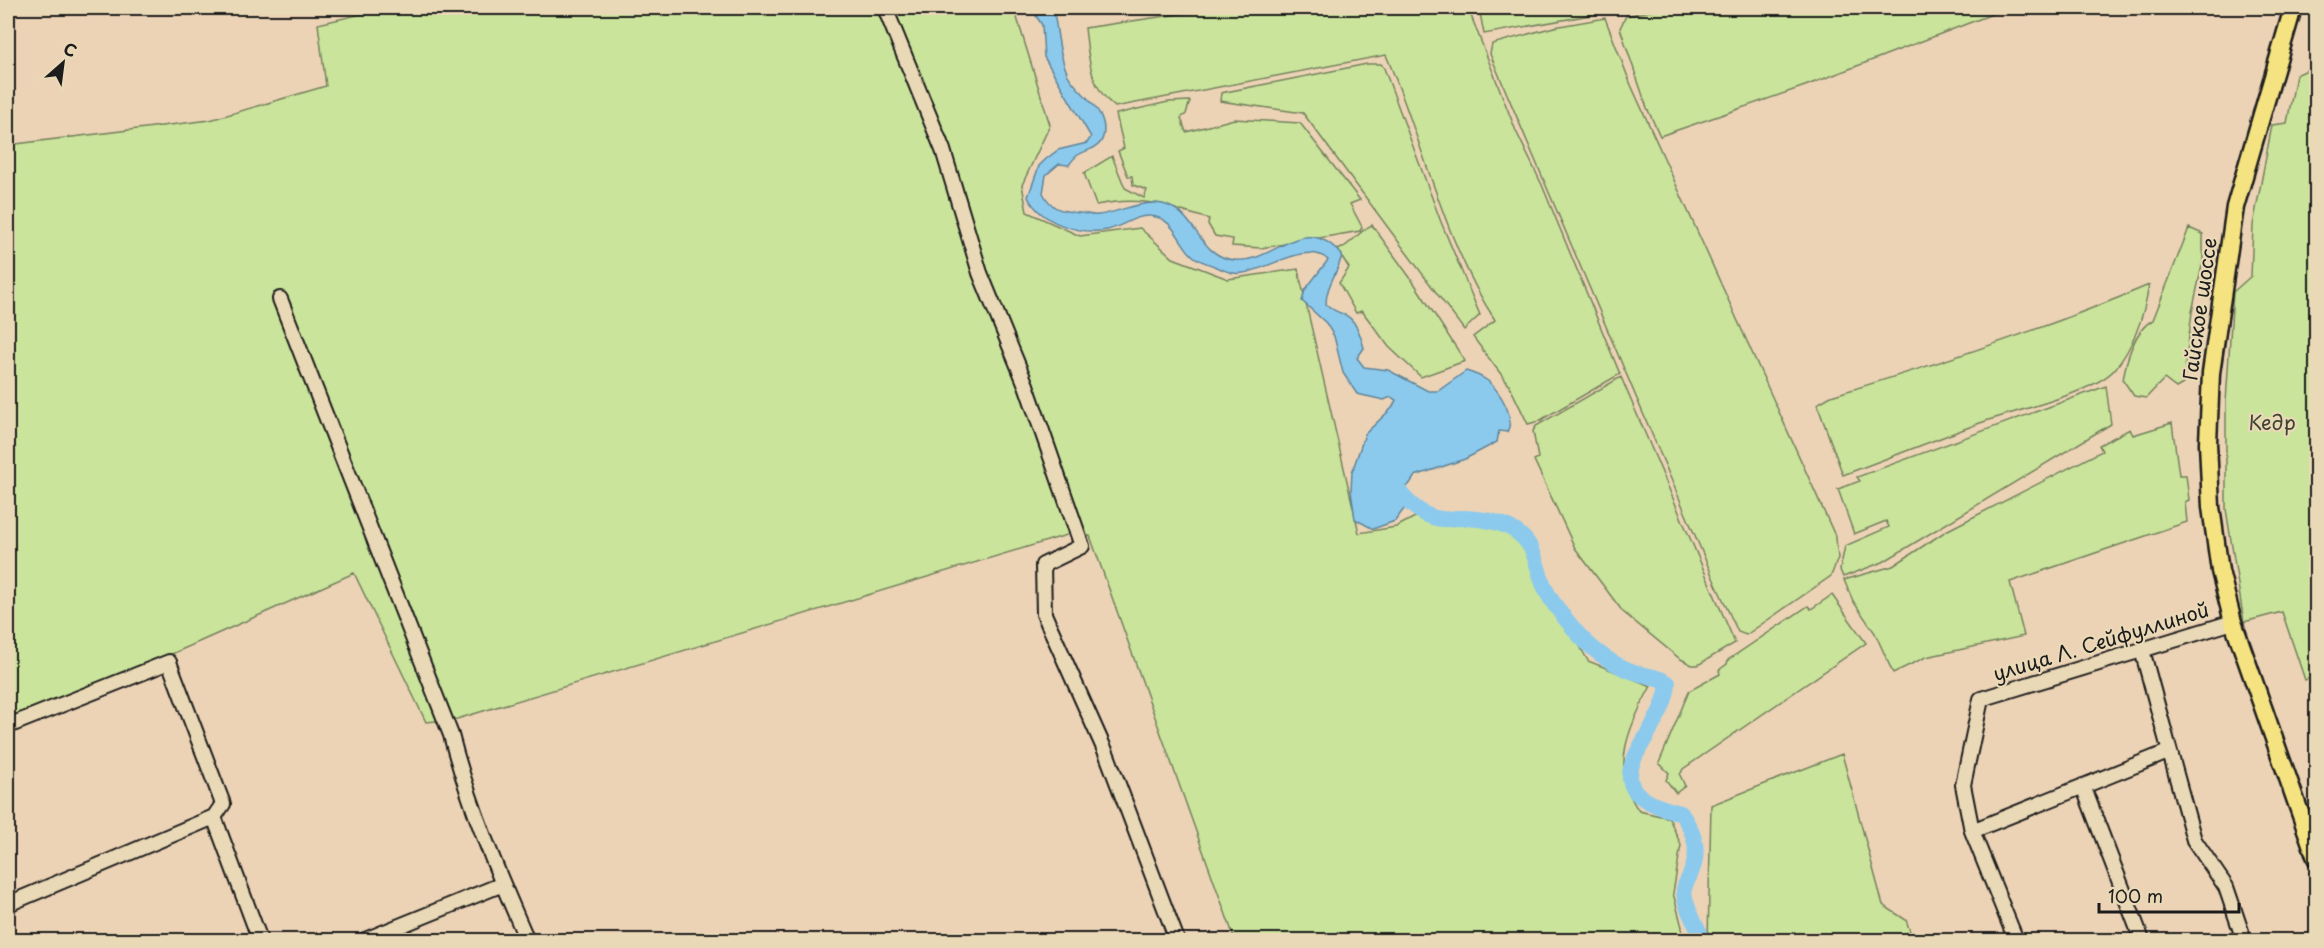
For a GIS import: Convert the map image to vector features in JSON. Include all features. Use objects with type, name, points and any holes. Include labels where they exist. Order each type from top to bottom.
[{"type":"main road","name":"Гайское шоссе","points":[[2293,8],[2235,207],[2211,373],[2208,443],[2211,507],[2220,571],[2233,622],[2316,858]]},
{"type":"street","points":[[885,8],[943,150],[980,273],[1026,385],[1082,546],[1043,565],[1044,614],[1107,755],[1177,940]]},
{"type":"street","points":[[280,299],[451,735],[458,762],[503,884],[527,940]]},
{"type":"street","name":"улица Л. Сейфуллиной","points":[[1972,831],[1963,785],[1981,699],[2233,622]]},
{"type":"street","points":[[2142,650],[2167,736],[2168,752],[2194,840],[2226,887],[2244,940]]},
{"type":"street","points":[[8,726],[169,662],[223,804],[214,817],[8,904]]},
{"type":"street","points":[[2016,940],[1972,831],[2168,752]]},
{"type":"street","points":[[2083,786],[2142,940]]},
{"type":"street","points":[[214,817],[260,940]]},
{"type":"street","points":[[365,940],[503,884]]},
{"type":"green space","points":[[388,8],[1014,8],[1050,125],[1022,185],[1027,212],[1080,236],[1140,228],[1173,258],[1228,279],[1298,269],[1359,533],[1396,527],[1415,517],[1502,529],[1524,544],[1588,661],[1651,686],[1630,732],[1624,764],[1625,779],[1630,795],[1639,811],[1669,818],[1681,845],[1673,893],[1682,927],[1680,940],[1235,940],[1090,536],[1070,534],[457,719],[426,722],[354,573],[174,653],[8,721],[8,145],[210,120],[326,86],[318,24]]},
{"type":"green space","points":[[1220,8],[1468,8],[1516,131],[1542,185],[1620,374],[1539,421],[1528,424],[1509,385],[1473,337],[1495,320],[1477,290],[1448,225],[1386,55],[1115,107],[1106,99],[1092,72],[1085,28]]},
{"type":"green space","points":[[1479,8],[1630,8],[1484,34]]},
{"type":"green space","points":[[1664,8],[2008,8],[1805,86],[1660,136],[1647,108],[1620,28],[1626,16]]},
{"type":"green space","points":[[1605,18],[1631,85],[1836,538],[1838,558],[1831,576],[1746,635],[1738,632],[1714,580],[1490,54],[1492,44],[1554,27]]},
{"type":"green space","points":[[1367,64],[1381,64],[1384,68],[1441,222],[1480,315],[1464,330],[1303,113],[1220,101],[1221,93]]},
{"type":"green space","name":"Кедр","points":[[2316,66],[2316,676],[2305,680],[2282,612],[2244,622],[2226,509],[2226,402],[2233,292],[2251,276],[2253,225],[2272,125],[2287,123],[2296,75]]},
{"type":"green space","points":[[1190,101],[1186,114],[1181,118],[1186,132],[1234,119],[1300,123],[1360,200],[1350,204],[1362,227],[1360,231],[1261,248],[1232,246],[1233,239],[1215,236],[1208,224],[1209,219],[1166,206],[1127,201],[1096,205],[1084,173],[1112,156],[1125,188],[1144,198],[1147,190],[1133,185],[1132,176],[1128,176],[1118,151],[1124,148],[1116,114],[1168,102]]},
{"type":"green space","points":[[1372,225],[1414,283],[1465,361],[1421,377],[1389,347],[1362,311],[1356,313],[1339,283],[1349,268],[1338,250]]},
{"type":"green space","points":[[2189,228],[2203,234],[2203,261],[2192,312],[2183,384],[2176,388],[2164,379],[2146,398],[2134,396],[2123,380],[2126,363],[2141,330],[2153,320]]},
{"type":"green space","points":[[2149,285],[2133,340],[2122,360],[2105,378],[2072,393],[1980,423],[1843,475],[1817,404],[1831,396],[2031,331]]},
{"type":"green space","points":[[1621,377],[1735,643],[1698,665],[1692,665],[1679,658],[1623,612],[1575,548],[1534,460],[1538,458],[1533,431],[1536,426]]},
{"type":"green space","points":[[2106,386],[2111,424],[1883,562],[1843,577],[1840,570],[1845,546],[1889,527],[1886,521],[1854,534],[1838,489],[1860,481],[1857,477]]},
{"type":"green space","points":[[2172,423],[2179,475],[2186,475],[2189,500],[2185,502],[2187,522],[2010,582],[2024,636],[1926,657],[1893,673],[1875,633],[1853,601],[1844,580],[1893,566],[1946,531],[2102,451],[2099,445],[2130,429],[2133,435]]},
{"type":"green space","points":[[1832,595],[1866,643],[1683,769],[1680,775],[1685,786],[1676,793],[1666,780],[1669,773],[1659,763],[1689,691],[1720,674],[1719,670],[1727,664],[1728,660],[1808,606],[1811,609]]},
{"type":"green space","points":[[1842,754],[1883,905],[1906,920],[1913,940],[1708,940],[1711,805]]},
{"type":"water","points":[[1031,8],[1053,8],[1060,50],[1068,75],[1098,111],[1104,127],[1103,137],[1099,144],[1078,155],[1069,165],[1059,164],[1046,175],[1043,193],[1050,203],[1062,210],[1096,215],[1148,203],[1170,206],[1188,221],[1211,250],[1221,257],[1234,260],[1263,255],[1301,238],[1314,237],[1328,242],[1342,255],[1328,291],[1326,304],[1348,316],[1355,324],[1364,348],[1357,358],[1364,367],[1388,370],[1428,391],[1438,391],[1466,371],[1477,375],[1488,381],[1502,398],[1510,419],[1507,432],[1499,431],[1497,442],[1465,459],[1415,476],[1409,485],[1399,491],[1401,502],[1407,505],[1395,521],[1373,529],[1355,519],[1351,491],[1352,472],[1365,434],[1392,408],[1396,400],[1391,397],[1384,400],[1357,394],[1343,373],[1334,336],[1326,323],[1302,301],[1305,290],[1328,260],[1310,253],[1287,258],[1253,271],[1229,272],[1195,257],[1187,250],[1170,225],[1158,217],[1144,216],[1107,230],[1085,231],[1062,225],[1042,214],[1028,197],[1039,166],[1058,150],[1087,143],[1091,137],[1044,57],[1042,25]]},
{"type":"waterway","points":[[1387,474],[1409,502],[1432,517],[1488,520],[1515,531],[1532,550],[1542,582],[1552,602],[1584,640],[1618,665],[1668,683],[1663,703],[1634,759],[1630,775],[1634,790],[1650,802],[1681,813],[1690,828],[1696,851],[1684,892],[1689,911],[1703,940]]}]
